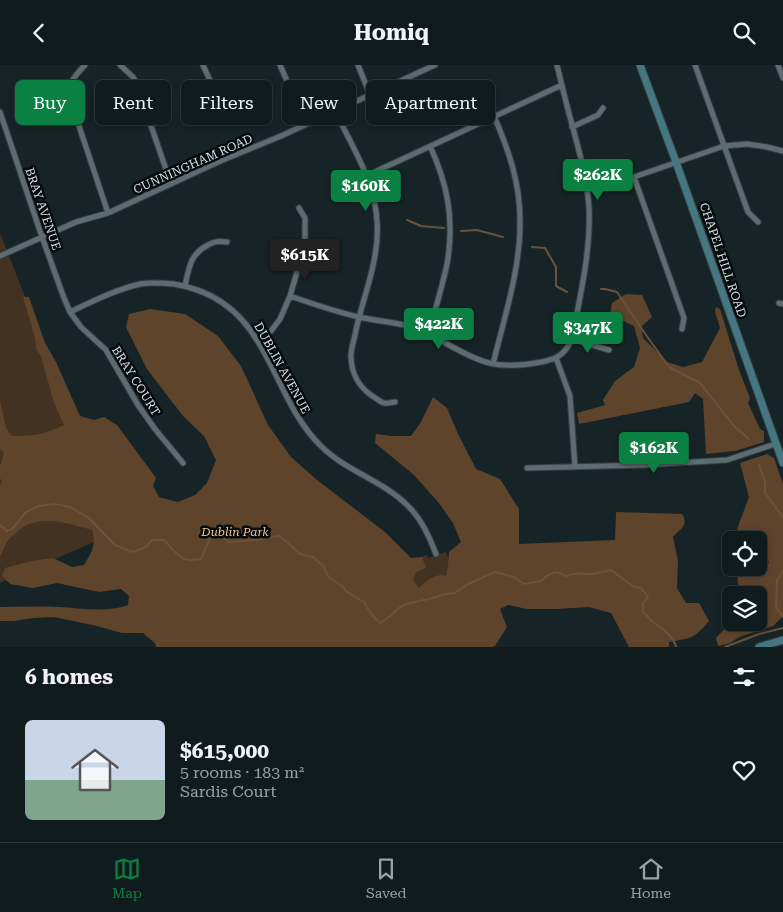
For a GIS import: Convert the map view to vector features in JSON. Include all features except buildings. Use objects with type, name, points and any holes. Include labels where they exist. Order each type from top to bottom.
[{"type":"street","points":[[85,65],[72,79],[69,87],[69,96],[108,213]]},
{"type":"street","points":[[120,65],[136,82],[171,184]]},
{"type":"street","points":[[204,65],[210,80]]},
{"type":"street","points":[[280,65],[287,80]]},
{"type":"street","points":[[358,65],[366,85]]},
{"type":"street","name":"CUNNINGHAM ROAD","points":[[402,80],[435,65]]},
{"type":"street","points":[[290,296],[326,309],[412,327],[429,333],[478,360],[493,364],[506,366],[545,361],[556,358],[566,350],[572,339],[586,266],[589,235],[587,190],[582,161],[557,65]]},
{"type":"street","name":"CHAPEL HILL ROAD","points":[[640,65],[783,463]]},
{"type":"street","points":[[695,65],[748,212],[758,222]]},
{"type":"street","points":[[778,65],[783,78]]},
{"type":"street","points":[[495,116],[562,85]]},
{"type":"street","points":[[572,127],[598,115],[603,108]]},
{"type":"street","name":"BRAY AVENUE","points":[[0,112],[42,237],[70,312]]},
{"type":"street","points":[[493,364],[515,272],[519,248],[520,221],[514,170],[495,118]]},
{"type":"street","name":"CUNNINGHAM ROAD","points":[[0,256],[76,222],[108,213],[218,162],[305,125]]},
{"type":"street","points":[[342,125],[372,191],[377,222],[374,259],[359,317],[351,354],[351,365],[361,387],[369,395],[384,403],[395,402]]},
{"type":"street","points":[[366,176],[475,125]]},
{"type":"street","points":[[587,190],[634,177],[724,146],[747,144],[783,151]]},
{"type":"street","points":[[429,333],[448,260],[450,240],[450,210],[446,188],[430,146]]},
{"type":"street","points":[[634,177],[684,318],[682,329]]},
{"type":"street","points":[[258,341],[271,331],[280,319],[290,296],[305,245],[305,218],[298,208]]},
{"type":"street","points":[[185,286],[193,256],[200,249],[217,240],[227,241]]},
{"type":"street","name":"DUBLIN AVENUE","points":[[70,312],[114,291],[142,284],[162,283],[185,286],[203,291],[223,303],[242,318],[258,341],[289,403],[313,438],[343,464],[381,485],[407,505],[421,521],[436,554]]},
{"type":"street","name":"BRAY COURT","points":[[70,312],[81,327],[106,350],[138,405],[183,463]]},
{"type":"street","points":[[572,339],[609,350]]},
{"type":"street","points":[[556,358],[570,396],[575,467]]},
{"type":"street","points":[[527,468],[644,465],[728,460],[775,444]]},
{"type":"street","points":[[759,647],[783,640]]},
{"type":"shaded area","points":[[0,233],[107,505],[380,571],[427,555],[428,558],[446,552],[459,589],[381,609],[117,532],[0,583]]},
{"type":"green space","points":[[626,294],[642,295],[652,317],[641,327],[643,338],[667,362],[683,367],[702,362],[720,328],[715,312],[716,307],[720,309],[750,398],[748,403],[760,429],[764,431],[764,442],[735,451],[706,454],[703,399],[695,393],[689,402],[579,424],[577,413],[605,405],[603,400],[615,381],[634,367],[640,348],[634,326],[619,319],[610,326],[605,317],[610,314],[612,303]]},
{"type":"green space","name":"Dublin Park","points":[[23,297],[29,297],[45,343],[56,362],[80,416],[94,420],[104,417],[117,425],[156,478],[153,486],[159,497],[178,502],[195,495],[207,483],[216,460],[204,436],[183,416],[147,369],[126,327],[129,314],[150,309],[185,314],[218,336],[241,366],[268,425],[291,457],[317,480],[385,532],[411,558],[422,557],[426,568],[416,572],[413,580],[419,588],[434,577],[446,576],[449,552],[461,542],[453,523],[438,502],[414,475],[375,443],[376,434],[411,436],[421,422],[433,397],[447,408],[476,469],[500,479],[519,509],[519,544],[615,540],[616,512],[682,514],[685,521],[684,524],[673,537],[678,561],[677,588],[686,603],[699,603],[709,621],[696,635],[669,642],[669,647],[629,647],[611,613],[589,607],[527,609],[508,605],[500,609],[507,627],[495,646],[492,647],[156,647],[155,643],[143,633],[122,633],[54,617],[0,621],[0,607],[111,609],[128,605],[129,596],[121,589],[99,592],[57,583],[33,588],[10,584],[2,576],[5,568],[53,558],[72,567],[84,565],[94,544],[92,530],[62,522],[42,521],[23,527],[7,542],[0,556],[0,486],[2,480],[0,479],[0,464],[4,452],[0,450],[0,401],[6,428],[12,436],[39,434],[52,431],[64,425],[54,403],[41,356],[36,349],[35,338]]},
{"type":"green space","points":[[767,454],[774,458],[783,484],[783,616],[773,626],[767,628],[767,586],[738,586],[737,576],[767,576],[767,564],[769,563],[767,556],[767,531],[742,531],[737,529],[749,497],[740,463]]},
{"type":"green space","points":[[723,631],[758,631],[718,646],[716,638]]},
{"type":"waterway","points":[[407,220],[421,226],[444,228]]},
{"type":"waterway","points":[[461,231],[477,230],[503,237]]},
{"type":"waterway","points":[[532,247],[545,248],[556,267],[556,286],[567,292]]},
{"type":"waterway","points":[[601,289],[617,292],[669,367],[700,383],[734,426],[749,439]]},
{"type":"waterway","points":[[759,465],[765,481],[765,493],[783,517]]},
{"type":"waterway","points":[[0,525],[7,531],[12,529],[26,512],[39,506],[55,504],[70,507],[89,518],[115,545],[133,552],[146,547],[152,540],[164,540],[179,556],[191,560],[201,559],[211,536],[222,536],[229,542],[280,536],[300,554],[313,557],[324,567],[331,579],[364,602],[380,623],[406,604],[455,593],[468,584],[495,572],[514,577],[524,584],[541,581],[548,575],[557,572],[567,576],[595,574],[611,570],[634,587],[641,588],[648,597],[643,603],[643,612],[669,635],[676,647]]},
{"type":"waterway","points":[[783,571],[777,580],[776,607],[783,617]]},
{"type":"waterway","points":[[725,647],[759,634],[783,628]]}]
